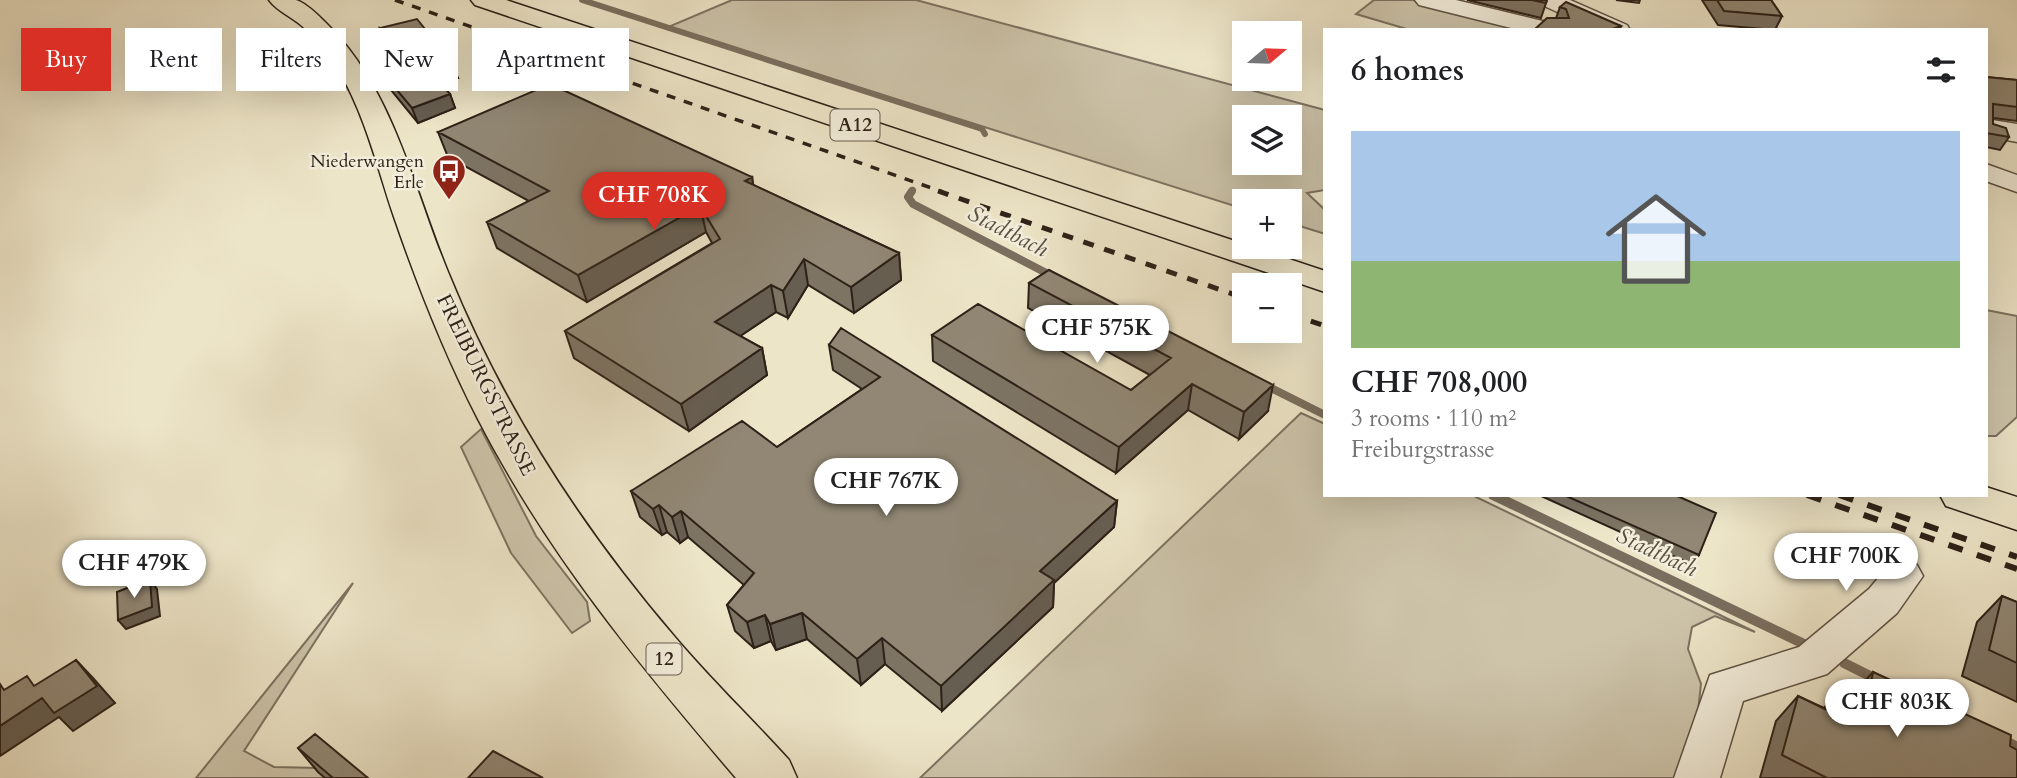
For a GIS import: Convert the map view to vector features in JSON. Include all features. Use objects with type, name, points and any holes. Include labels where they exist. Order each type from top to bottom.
[{"type":"main road","name":"FREIBURGSTRASSE","points":[[281,0],[314,23],[334,43],[364,88],[378,118],[409,214],[450,316],[495,412],[535,483],[567,531],[659,653],[770,778]]},
{"type":"main road","name":"A12","points":[[483,0],[1323,281]]},
{"type":"main road","name":"A12","points":[[527,0],[1232,230]]},
{"type":"main road","points":[[1302,254],[1323,260]]},
{"type":"main road","points":[[1988,478],[2017,487]]},
{"type":"main road","points":[[1967,497],[2017,514]]},
{"type":"street","points":[[1427,0],[1542,28]]},
{"type":"street","points":[[1550,0],[1613,28]]},
{"type":"street","points":[[1988,127],[2017,133]]},
{"type":"street","points":[[1988,173],[2017,184]]},
{"type":"street","points":[[1697,778],[1725,688],[1812,661],[1883,601],[1903,576]]},
{"type":"shaded area","points":[[732,0],[916,0],[1232,85],[1232,91],[1254,91],[1323,109],[1323,190],[1307,193],[1323,208],[1323,233],[1302,227],[1302,189],[1232,189],[1232,205],[668,27]]},
{"type":"shaded area","points":[[1374,0],[1413,0],[1528,28],[1403,28],[1356,14]]},
{"type":"shaded area","points":[[1988,310],[2017,316],[2017,417],[1996,436],[1988,436]]},
{"type":"shaded area","points":[[1301,413],[1323,423],[1323,497],[1476,497],[1755,632],[1715,616],[1692,627],[1688,649],[1701,684],[1698,711],[1676,778],[920,778]]},
{"type":"shaded area","points":[[481,429],[536,536],[587,602],[590,621],[572,633],[511,553],[461,447]]},
{"type":"shaded area","points":[[353,583],[244,751],[274,767],[320,768],[333,778],[196,778]]},
{"type":"building","points":[[1717,0],[1771,0],[1782,16],[1724,11]]},
{"type":"building","points":[[1566,2],[1621,26],[1536,28],[1547,18],[1569,18],[1566,9],[1560,7]]},
{"type":"building","points":[[417,19],[424,28],[380,28]]},
{"type":"building","points":[[1988,77],[2017,80],[2017,107],[1993,104],[1993,124],[2006,128],[2009,137],[1988,133]]},
{"type":"building","points":[[398,91],[447,91],[450,94],[412,108]]},
{"type":"building","points":[[534,91],[565,91],[752,177],[745,181],[899,253],[851,287],[804,259],[783,291],[771,285],[715,322],[762,348],[681,404],[565,331],[720,239],[700,206],[578,275],[487,222],[549,191],[438,132]]},
{"type":"building","points":[[1049,270],[1273,385],[1244,412],[1192,384],[1119,447],[932,335],[978,304],[1131,390],[1171,358],[1029,283]]},
{"type":"building","points":[[841,328],[1117,501],[1040,571],[1054,580],[941,686],[882,638],[857,659],[802,613],[770,624],[765,615],[747,622],[727,605],[754,573],[681,511],[672,517],[659,505],[653,509],[631,491],[742,421],[777,447],[880,377],[829,345]]},
{"type":"building","points":[[1568,497],[1680,497],[1716,513],[1699,555]]},
{"type":"building","points":[[150,579],[152,607],[118,620],[117,592]]},
{"type":"building","points":[[2002,596],[2017,602],[2017,663],[1989,650]]},
{"type":"building","points":[[76,660],[97,686],[54,713],[42,698],[0,726],[0,684],[4,690],[27,676],[34,686]]},
{"type":"building","points":[[1873,672],[2011,735],[2010,746],[2017,750],[2017,778],[1827,778],[1782,755],[1798,696],[1829,711],[1832,699],[1865,715]]},
{"type":"building","points":[[315,734],[368,778],[333,778],[298,748]]},
{"type":"building","points":[[493,751],[543,778],[468,778]]},
{"type":"waterway","name":"Stadtbach","points":[[582,0],[982,129],[985,134]]},
{"type":"waterway","name":"Stadtbach","points":[[912,191],[908,197],[913,204],[1054,277]]},
{"type":"waterway","name":"Stadtbach","points":[[1263,384],[1323,414]]},
{"type":"waterway","name":"Stadtbach","points":[[1497,497],[1804,644]]},
{"type":"waterway","name":"Stadtbach","points":[[1844,663],[1880,681]]},
{"type":"waterway","name":"Stadtbach","points":[[2000,738],[2017,747]]},
{"type":"railway","points":[[395,0],[943,192]]},
{"type":"railway","points":[[938,191],[1232,294]]},
{"type":"railway","points":[[1302,318],[1323,325]]},
{"type":"railway","points":[[1813,497],[2017,569]]},
{"type":"railway","points":[[1845,497],[2017,557]]},
{"type":"place","name":"Niederwangen Erle","points":[[449,201]]}]
